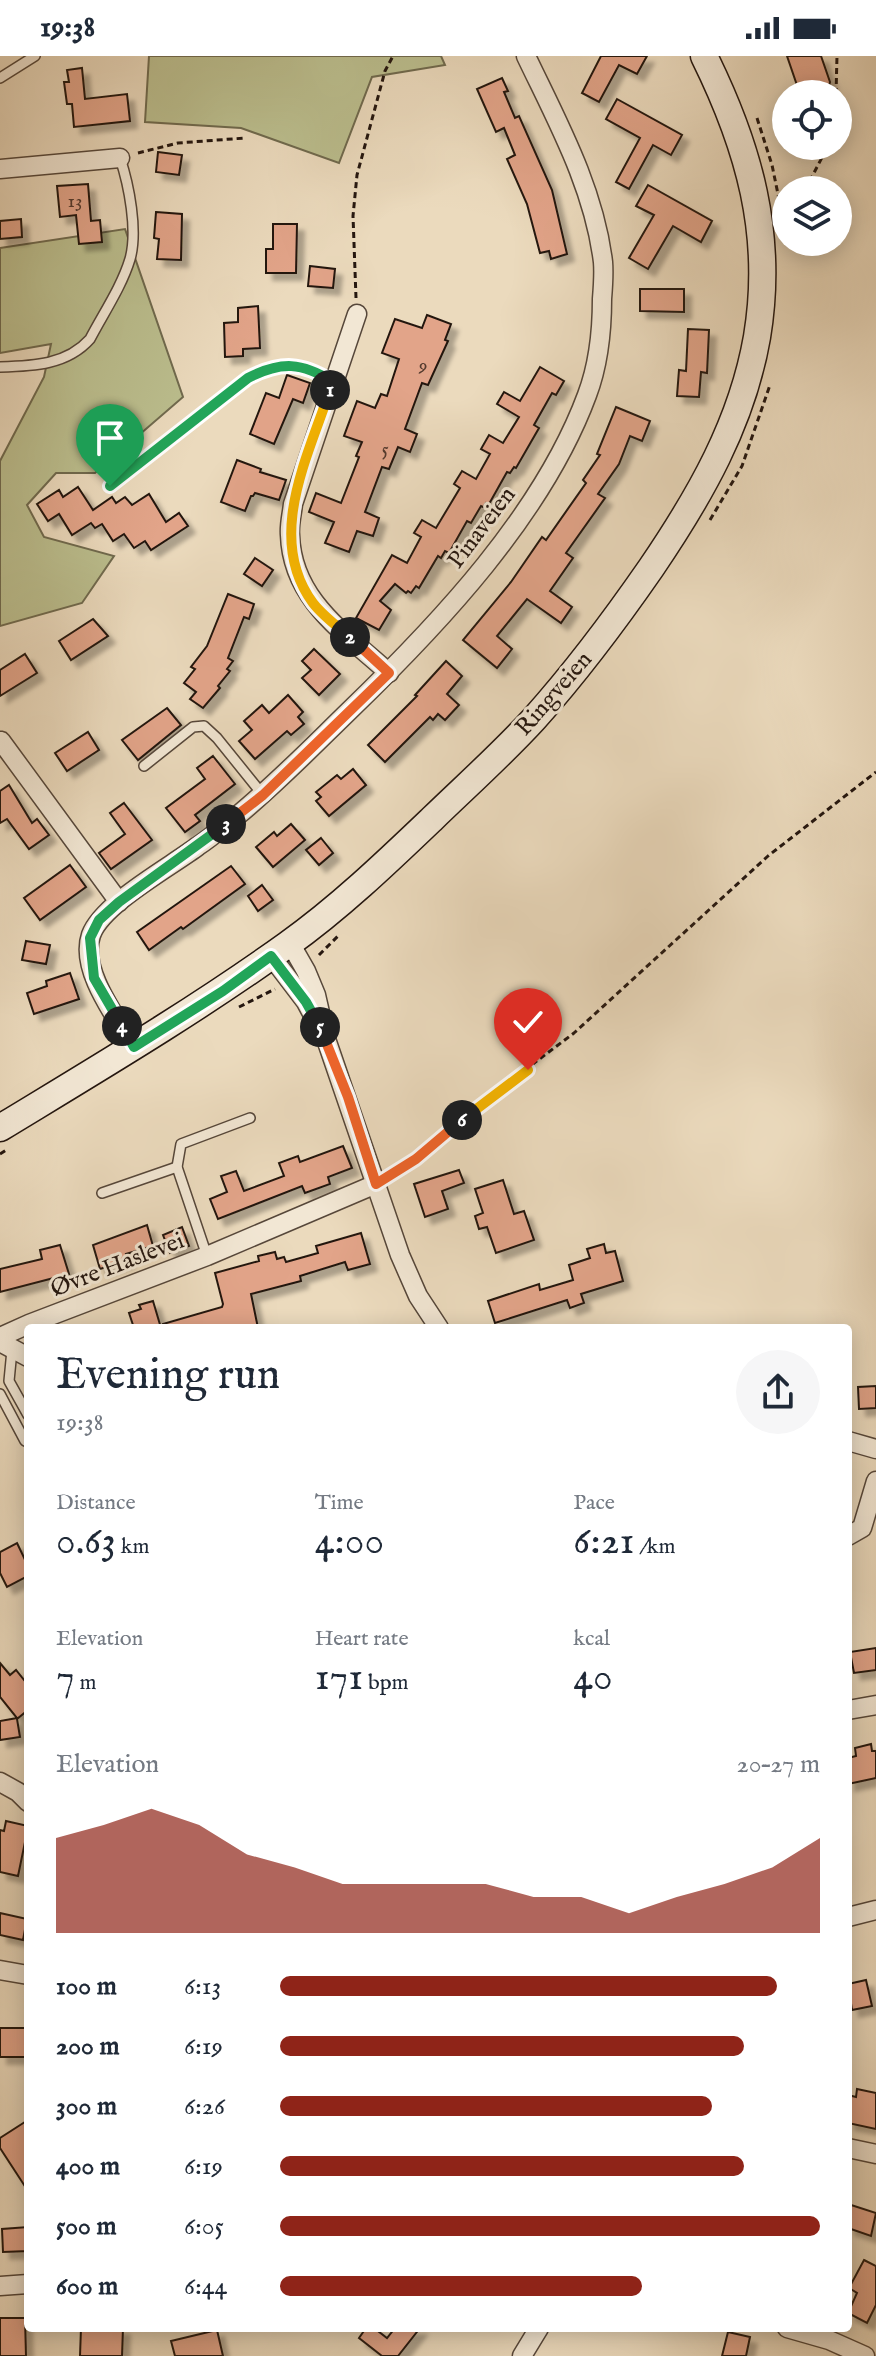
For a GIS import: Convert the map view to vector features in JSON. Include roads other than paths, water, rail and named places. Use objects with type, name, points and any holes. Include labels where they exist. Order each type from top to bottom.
[{"type":"main road","name":"Ringveien","points":[[0,1128],[223,991],[280,950],[405,845],[532,721],[637,589],[709,477],[746,386],[757,336],[762,262],[757,200],[745,151],[704,56]]},
{"type":"street","name":"Pinaveien","points":[[134,1047],[94,978],[90,938],[99,920],[263,795],[389,673],[448,610],[528,507],[571,433],[588,392],[602,320],[603,265],[595,216],[582,175],[526,56]]},
{"type":"street","points":[[0,169],[120,158]]},
{"type":"street","points":[[357,314],[293,504],[290,535],[298,577],[314,605],[389,673]]},
{"type":"street","points":[[1,741],[119,902]]},
{"type":"street","points":[[280,950],[306,971],[400,1255],[418,1296],[436,1324]]},
{"type":"street","name":"Øvre Haslevei","points":[[58,1324],[376,1184]]},
{"type":"street","points":[[852,1442],[876,1449]]},
{"type":"street","points":[[852,1534],[862,1528],[876,1481]]},
{"type":"street","points":[[852,1709],[876,1705]]},
{"type":"street","points":[[0,1782],[24,1798]]},
{"type":"street","points":[[852,1916],[876,1910]]},
{"type":"street","points":[[0,1970],[24,1974]]},
{"type":"street","points":[[852,2149],[876,2154]]},
{"type":"street","points":[[0,2286],[24,2284]]},
{"type":"street","points":[[522,2356],[537,2332]]},
{"type":"street","points":[[801,2332],[865,2356]]},
{"type":"lane","points":[[0,78],[35,56]]},
{"type":"lane","points":[[0,367],[51,362],[81,349],[90,339],[131,254],[133,237],[127,178],[120,158]]},
{"type":"lane","points":[[110,486],[248,378],[266,369],[295,366],[333,382]]},
{"type":"lane","points":[[144,766],[193,727],[204,726],[263,795]]},
{"type":"lane","points":[[102,1193],[177,1167],[181,1144],[250,1118]]},
{"type":"lane","name":"Øvre Haslevei","points":[[177,1167],[207,1256]]},
{"type":"lane","points":[[10,1346],[9,1381],[24,1408]]},
{"type":"lane","points":[[0,1394],[24,1439]]}]
